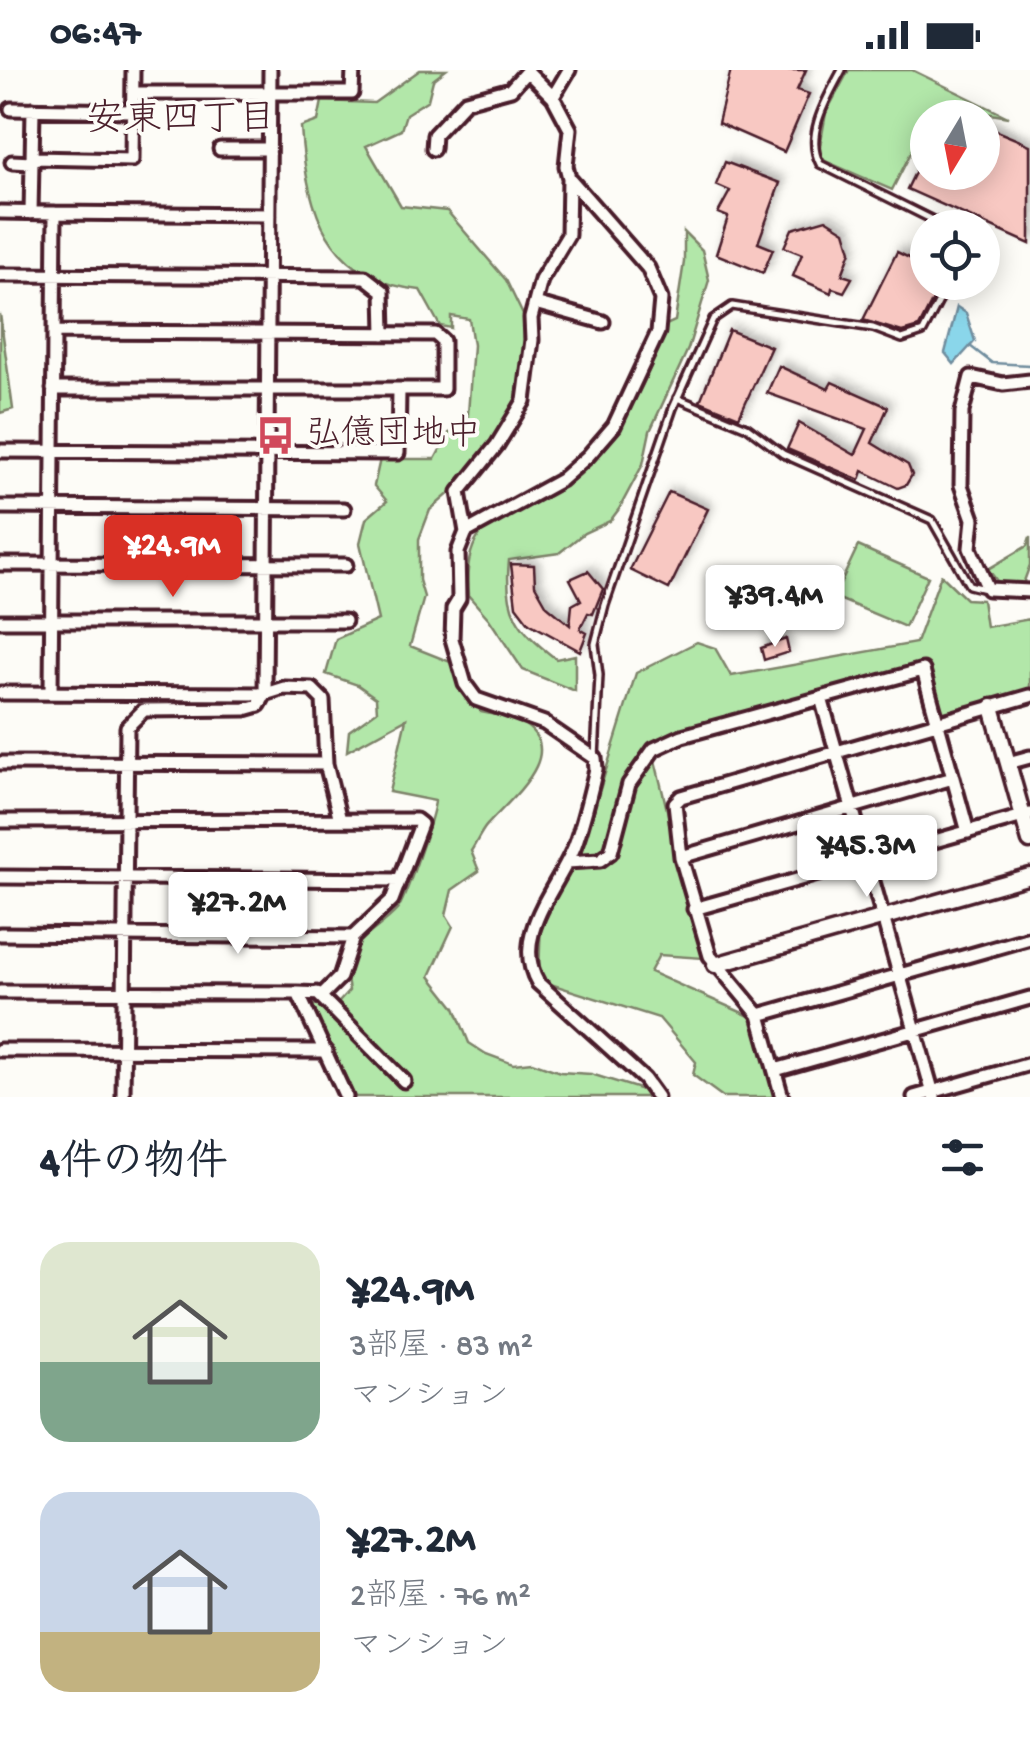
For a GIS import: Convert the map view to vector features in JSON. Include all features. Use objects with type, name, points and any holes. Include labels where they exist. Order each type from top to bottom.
[{"type":"street","points":[[12,162],[132,160],[133,70]]},
{"type":"street","points":[[123,1097],[128,727],[144,710],[245,709],[259,705],[265,694],[270,70]]},
{"type":"street","points":[[132,93],[352,93],[353,70]]},
{"type":"street","points":[[553,97],[569,70]]},
{"type":"street","points":[[432,149],[434,136],[466,101],[510,89],[527,71],[553,97],[570,129],[566,166],[570,178],[568,236],[540,280],[524,401],[497,445],[458,492],[466,532],[458,552],[459,589],[452,639],[470,692],[492,707],[544,723],[595,758],[592,784],[567,862],[536,914],[533,974],[657,1097]]},
{"type":"street","points":[[11,109],[132,110]]},
{"type":"street","points":[[31,213],[33,109]]},
{"type":"street","points":[[220,149],[269,149]]},
{"type":"street","points":[[466,532],[561,480],[588,456],[614,426],[658,332],[662,299],[648,268],[570,178]]},
{"type":"street","points":[[0,212],[268,215]]},
{"type":"street","points":[[51,693],[55,214]]},
{"type":"street","points":[[0,275],[365,277],[383,291],[384,334]]},
{"type":"street","points":[[535,303],[602,322]]},
{"type":"street","points":[[54,332],[435,334],[443,341],[442,389],[54,389]]},
{"type":"street","points":[[1030,381],[1003,384],[971,377],[964,397],[962,484],[973,519],[970,548],[988,589],[1030,591]]},
{"type":"street","points":[[0,451],[398,453],[399,390]]},
{"type":"street","points":[[0,507],[344,509]]},
{"type":"street","points":[[0,564],[346,565]]},
{"type":"street","points":[[0,620],[346,622]]},
{"type":"street","points":[[567,862],[600,860],[610,852],[628,784],[654,749],[682,736],[923,670],[968,832]]},
{"type":"street","points":[[0,692],[265,694],[284,688],[318,693],[325,712],[326,764],[340,820]]},
{"type":"street","points":[[782,1097],[759,1015],[715,965],[694,909],[680,857],[675,803],[681,797],[1030,696]]},
{"type":"street","points":[[821,698],[933,1094]]},
{"type":"street","points":[[992,707],[1026,815],[1030,841]]},
{"type":"street","points":[[1008,764],[1030,757]]},
{"type":"street","points":[[0,764],[326,764]]},
{"type":"street","points":[[680,857],[954,778]]},
{"type":"street","points":[[694,909],[1026,815]]},
{"type":"street","points":[[0,820],[416,820],[422,824],[392,900],[353,937],[340,977],[323,994],[0,992]]},
{"type":"street","points":[[715,965],[1030,876]]},
{"type":"street","points":[[0,877],[400,880]]},
{"type":"street","points":[[0,934],[353,937]]},
{"type":"street","points":[[759,1015],[1030,938]]},
{"type":"street","points":[[298,992],[346,1097]]},
{"type":"street","points":[[317,993],[404,1081]]},
{"type":"street","points":[[774,1070],[1030,998]]},
{"type":"street","points":[[0,1050],[326,1051]]},
{"type":"street","points":[[914,1097],[1030,1064]]},
{"type":"lane","points":[[842,70],[819,117],[814,144],[820,164],[913,210]]},
{"type":"lane","points":[[595,758],[600,675],[595,644],[677,398],[712,319],[727,307],[873,328],[902,339],[923,332],[940,300]]},
{"type":"lane","points":[[677,398],[747,427],[783,454],[932,520],[968,585],[988,589]]},
{"type":"green space","points":[[420,70],[446,70],[433,80],[428,100],[406,114],[401,130],[366,146],[401,206],[447,211],[506,280],[524,317],[524,357],[516,398],[494,442],[430,510],[419,539],[419,580],[424,597],[410,646],[453,663],[481,712],[520,722],[534,734],[540,747],[531,775],[486,827],[471,851],[479,871],[452,890],[446,915],[453,926],[430,976],[455,1008],[469,1043],[486,1054],[513,1064],[532,1062],[560,1072],[591,1074],[646,1091],[649,1097],[355,1097],[312,1005],[339,1002],[349,991],[347,975],[353,951],[401,903],[435,801],[389,792],[406,719],[347,751],[349,731],[377,711],[376,698],[358,685],[326,674],[336,639],[378,620],[360,543],[366,519],[387,501],[374,486],[380,459],[435,459],[449,433],[467,428],[473,345],[469,319],[451,316],[451,328],[440,326],[420,290],[388,284],[363,272],[343,256],[316,212],[301,127],[318,121],[322,101],[374,103]]},
{"type":"green space","points":[[849,70],[912,70],[973,100],[910,100],[910,155],[892,190],[825,161],[819,152],[826,113]]},
{"type":"green space","points":[[684,232],[702,250],[709,280],[688,349],[650,431],[643,464],[619,509],[610,521],[584,533],[559,553],[509,560],[509,593],[516,617],[531,638],[556,659],[575,655],[575,691],[523,670],[468,595],[469,563],[476,541],[488,526],[567,485],[601,452],[625,418],[666,325],[675,321],[684,262]]},
{"type":"green space","points":[[0,314],[13,409],[0,413]]},
{"type":"green space","points":[[1030,537],[1030,565],[1023,584],[1000,585],[988,569],[1027,546]]},
{"type":"green space","points":[[858,546],[928,577],[905,627],[834,597]]},
{"type":"green space","points":[[941,575],[966,599],[982,600],[986,627],[1030,619],[1030,690],[944,715],[927,664],[651,744],[703,958],[659,955],[650,972],[752,1017],[776,1097],[723,1097],[693,1075],[696,1062],[659,1018],[547,983],[539,975],[541,919],[580,854],[636,673],[697,642],[715,648],[731,676],[916,643]]},
{"type":"water","points":[[957,307],[966,313],[975,341],[954,364],[945,353]]},
{"type":"building","points":[[731,70],[806,70],[797,90],[809,94],[784,152],[718,123]]},
{"type":"building","points":[[1000,132],[1030,145],[1030,244],[1000,231],[1000,210],[954,210],[907,189],[910,183],[910,190],[1000,190]]},
{"type":"building","points":[[725,162],[780,183],[758,243],[773,249],[763,273],[716,254],[728,217],[718,213],[730,191],[716,185]]},
{"type":"building","points":[[826,219],[845,231],[851,251],[842,275],[852,278],[844,292],[832,288],[831,293],[793,276],[802,254],[784,247],[792,229]]},
{"type":"building","points":[[897,252],[910,258],[910,300],[933,300],[919,327],[902,332],[863,320]]},
{"type":"building","points":[[729,330],[771,347],[739,417],[700,401]]},
{"type":"building","points":[[779,366],[828,389],[832,382],[888,407],[872,443],[908,465],[912,475],[906,485],[898,488],[863,471],[860,480],[787,449],[799,423],[855,455],[867,429],[767,393]]},
{"type":"building","points":[[669,492],[708,509],[669,589],[630,570]]},
{"type":"building","points":[[511,564],[534,565],[535,585],[547,606],[570,625],[572,605],[581,600],[570,579],[588,571],[603,589],[593,614],[588,613],[580,629],[587,633],[580,651],[529,623],[516,606]]},
{"type":"building","points":[[786,639],[789,652],[764,660],[761,648]]},
{"type":"waterway","points":[[970,346],[992,363],[1030,365]]},
{"type":"place","name":"弘億団地中","points":[[276,436]]},
{"type":"district","name":"安東四丁目","points":[[181,122]]}]
